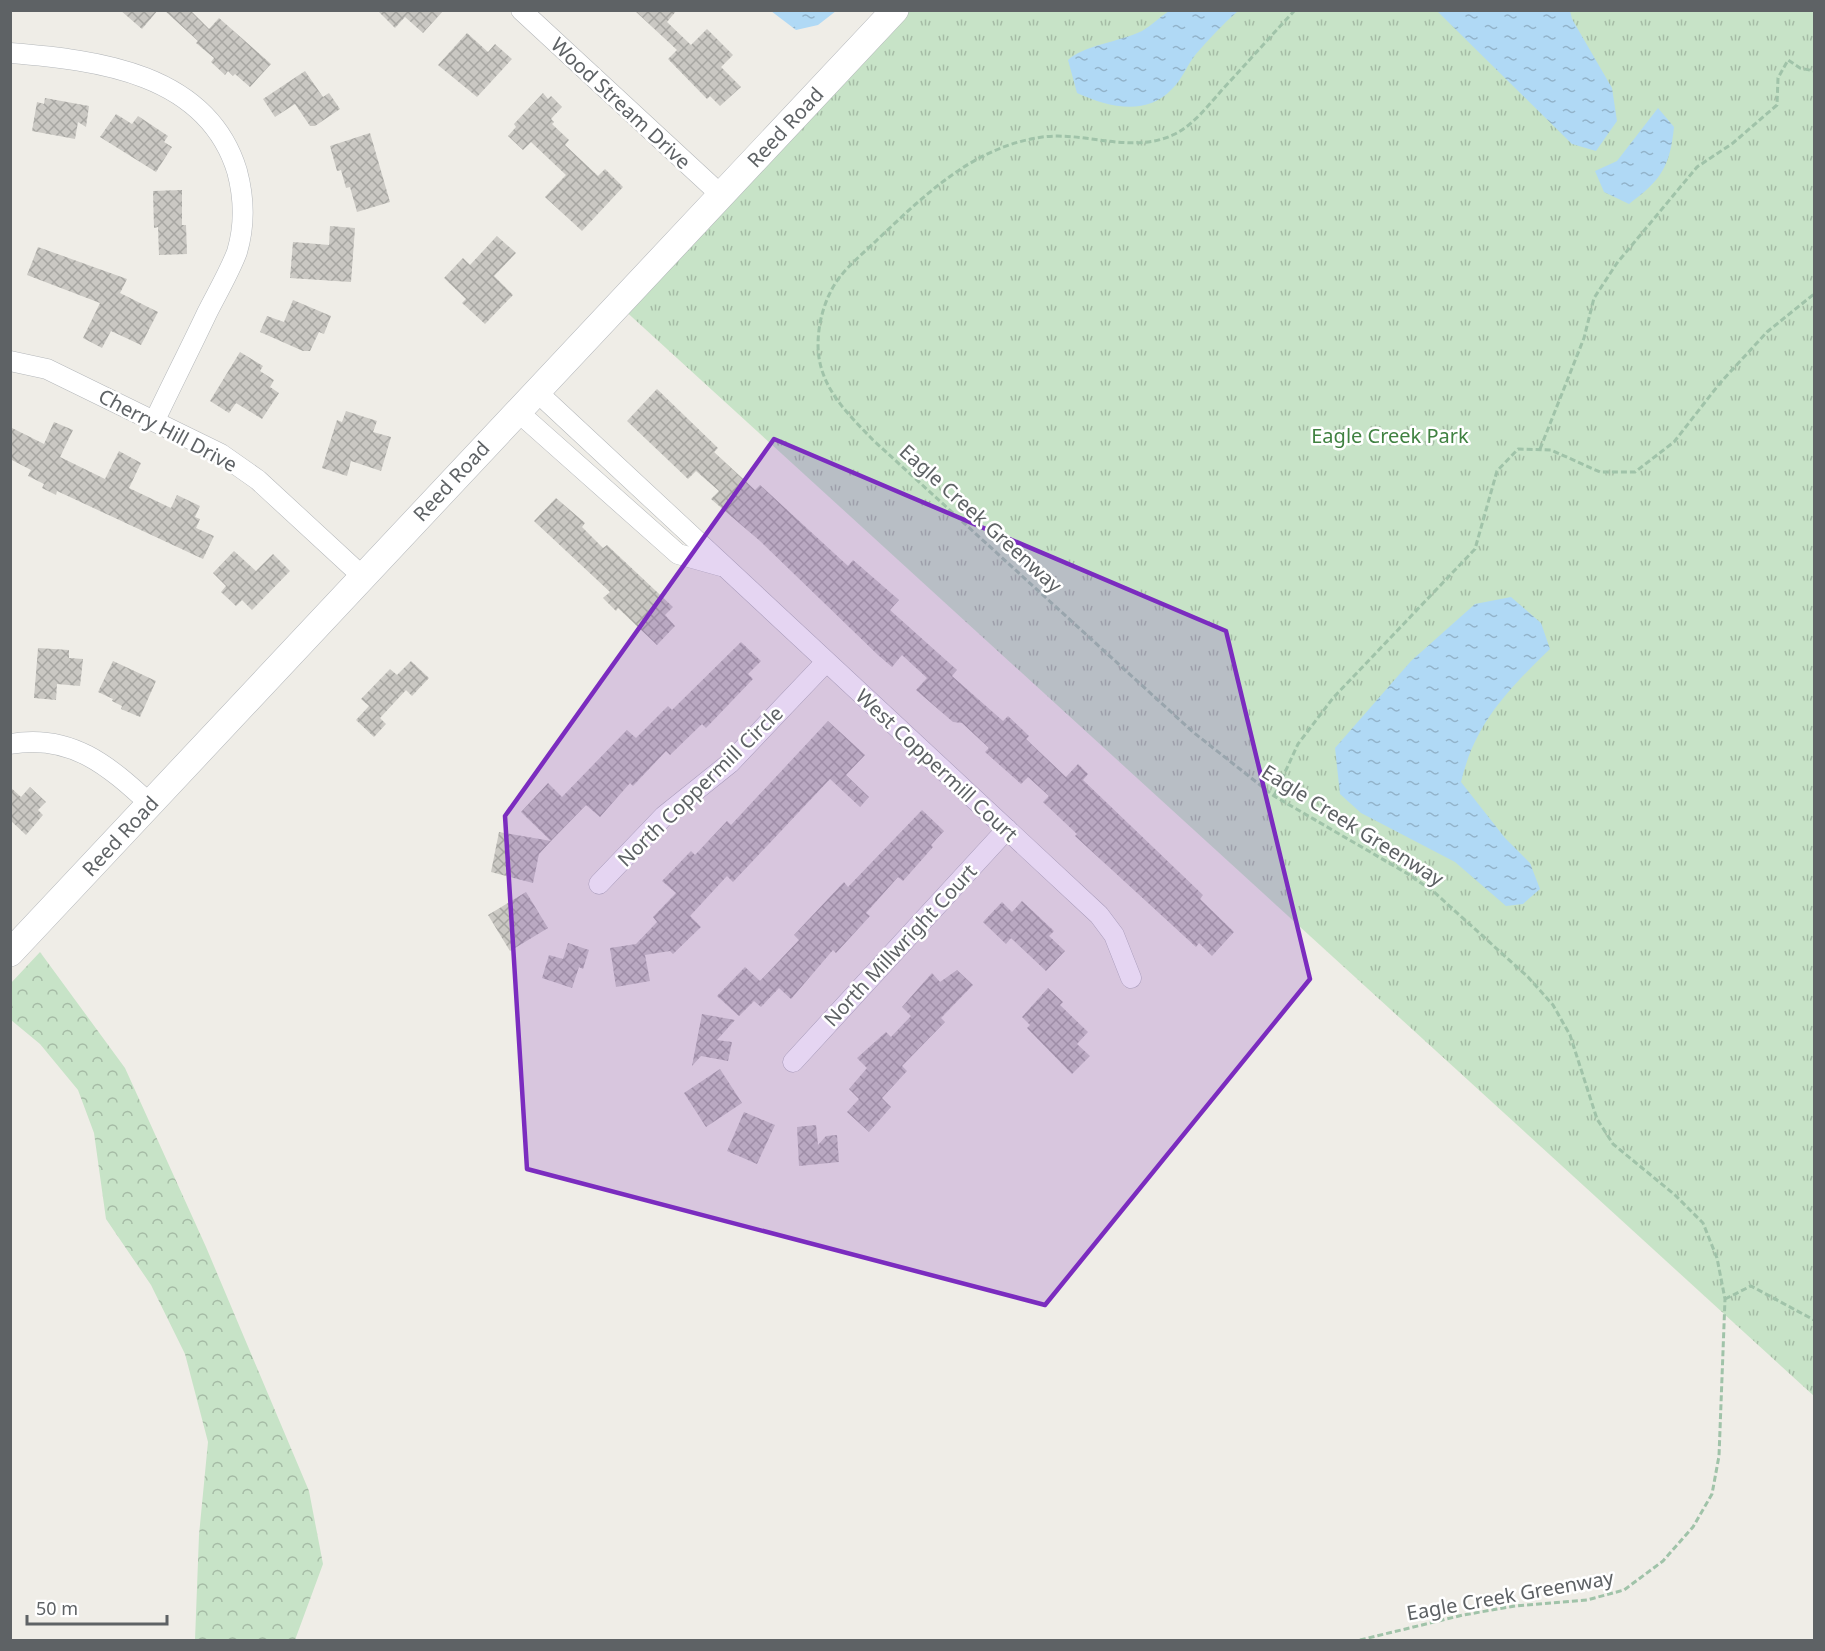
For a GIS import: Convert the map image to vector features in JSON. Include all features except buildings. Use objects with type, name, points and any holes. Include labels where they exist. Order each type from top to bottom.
[{"type":"main road","name":"Reed Road","points":[[10,953],[895,10]]},
{"type":"street","name":"Wood Stream Drive","points":[[521,10],[721,195]]},
{"type":"street","points":[[10,53],[57,57],[162,83],[204,113],[220,133],[232,157],[243,198],[242,225],[237,250],[155,420]]},
{"type":"street","name":"Cherry Hill Drive","points":[[10,361],[46,369],[221,454],[258,480],[362,576]]},
{"type":"street","name":"West Coppermill Court","points":[[537,390],[1099,915],[1114,935],[1131,978]]},
{"type":"street","name":"West Coppermill Court","points":[[517,411],[678,554],[724,566]]},
{"type":"street","name":"North Coppermill Circle","points":[[599,884],[664,816],[730,763],[826,662]]},
{"type":"street","points":[[10,744],[50,743],[91,756],[119,776],[150,804]]},
{"type":"street","name":"North Millwright Court","points":[[793,1062],[1007,829]]},
{"type":"path","name":"Eagle Creek Greenway","points":[[1295,10],[1197,118],[1176,134],[1155,141],[1134,144],[1064,136],[1037,137],[975,160],[938,182],[849,267],[831,291],[820,321],[820,363],[837,403],[873,441],[1193,732],[1274,796],[1408,874],[1463,916],[1547,998],[1570,1035],[1597,1119],[1613,1144],[1675,1195],[1703,1224],[1717,1258],[1725,1299],[1719,1456],[1712,1494],[1693,1527],[1663,1562],[1624,1590],[1587,1600],[1515,1606],[1463,1615],[1360,1641]]},
{"type":"path","points":[[1540,450],[1584,338],[1594,298],[1617,263],[1697,167],[1733,143],[1777,105],[1778,78],[1788,60],[1800,68],[1815,71]]},
{"type":"path","points":[[1274,796],[1298,744],[1333,698],[1475,549],[1497,471],[1518,449],[1551,450],[1600,472],[1635,472],[1674,442],[1720,383],[1767,332],[1815,294]]},
{"type":"path","points":[[1725,1299],[1751,1286],[1815,1320]]},
{"type":"highlighted area","points":[[774,439],[1226,631],[1310,979],[1045,1305],[527,1169],[505,816]]},
{"type":"green space","name":"Eagle Creek Park","points":[[900,11],[1814,11],[1814,1396],[621,307]]},
{"type":"green space","points":[[40,952],[125,1068],[206,1247],[309,1491],[323,1564],[295,1640],[195,1640],[199,1535],[208,1442],[185,1354],[151,1285],[106,1219],[94,1133],[78,1090],[40,1044],[11,1020],[11,983]]},
{"type":"water","points":[[771,11],[836,11],[818,25],[796,30]]},
{"type":"water","points":[[1169,11],[1238,11],[1201,48],[1176,85],[1162,98],[1139,106],[1126,107],[1101,102],[1077,93],[1068,60],[1092,47],[1134,35]]},
{"type":"water","points":[[1437,11],[1570,11],[1572,19],[1612,88],[1617,121],[1596,151],[1572,144]]},
{"type":"water","points":[[1658,108],[1674,127],[1670,153],[1656,180],[1629,204],[1604,192],[1595,171],[1617,161]]},
{"type":"water","points":[[1511,597],[1541,623],[1550,649],[1520,679],[1484,725],[1467,761],[1461,782],[1505,838],[1530,863],[1540,889],[1523,904],[1506,906],[1455,862],[1361,813],[1340,794],[1335,748],[1411,661],[1475,604]]}]
